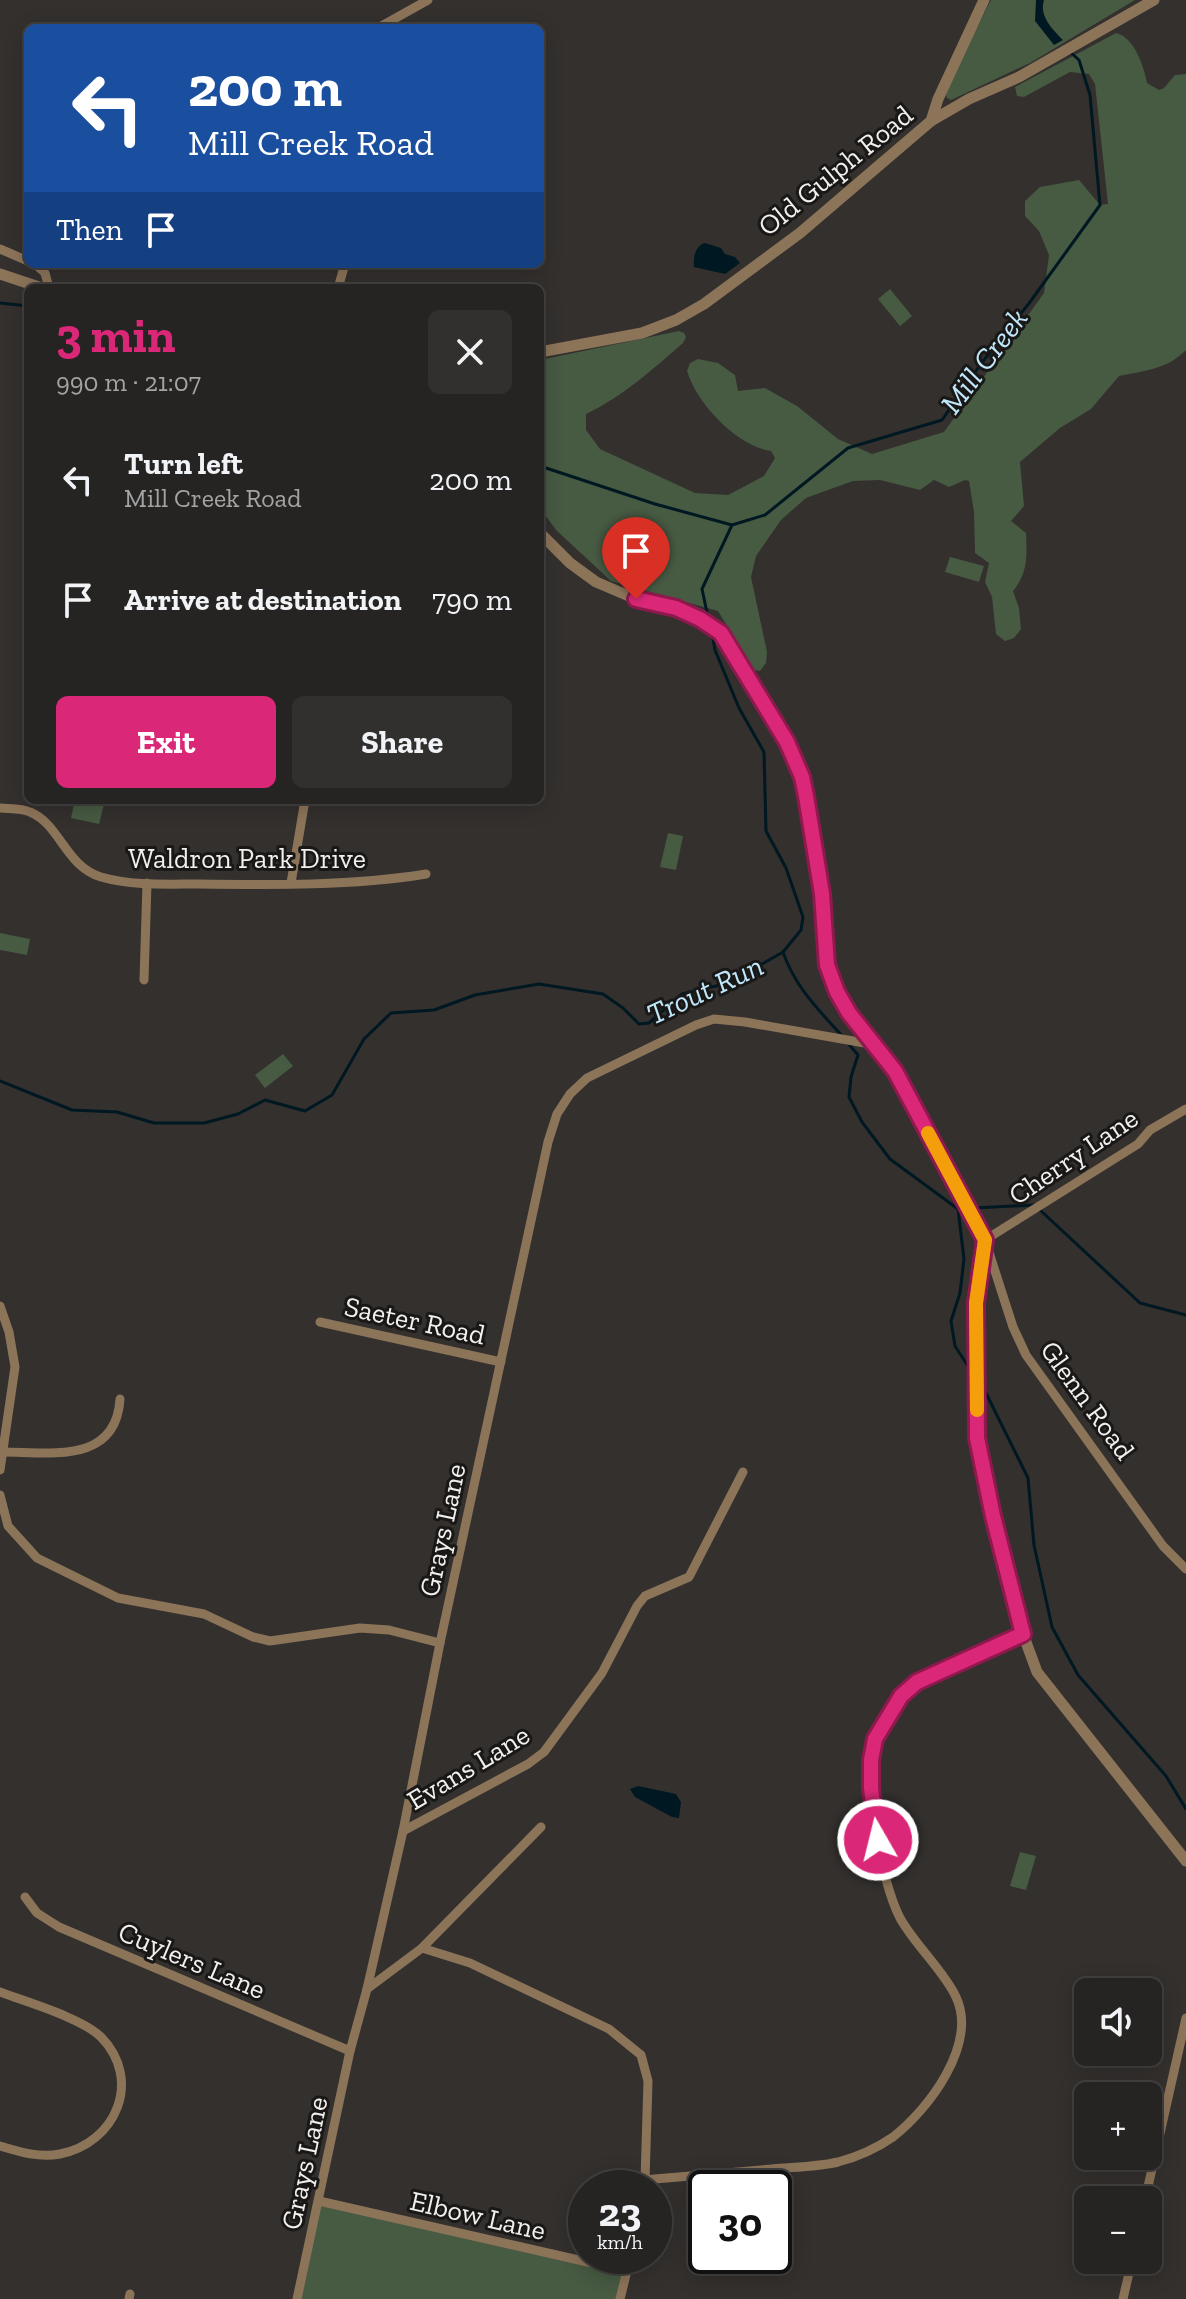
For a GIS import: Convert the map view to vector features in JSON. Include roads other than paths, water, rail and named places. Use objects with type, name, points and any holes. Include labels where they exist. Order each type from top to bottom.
[{"type":"street","points":[[385,24],[428,0]]},
{"type":"street","points":[[931,121],[938,99],[984,0]]},
{"type":"street","name":"Old Gulph Road","points":[[544,351],[642,333],[676,320],[704,304],[800,233],[931,121],[1019,77],[1154,0]]},
{"type":"street","points":[[0,249],[24,259]]},
{"type":"street","points":[[0,274],[30,284]]},
{"type":"street","points":[[544,537],[570,563],[596,582],[636,599],[676,608],[721,633],[787,742],[799,768],[817,858],[827,965],[837,992],[849,1013],[895,1071],[985,1240],[976,1303],[977,1438],[1023,1634],[1037,1672],[1186,1861]]},
{"type":"street","points":[[291,883],[304,804]]},
{"type":"street","name":"Waldron Park Drive","points":[[0,808],[23,810],[37,816],[70,857],[93,874],[124,882],[291,883],[378,880],[426,874]]},
{"type":"street","points":[[144,980],[147,883]]},
{"type":"street","name":"Grays Lane","points":[[297,2299],[350,2051],[403,1831],[440,1643],[548,1142],[557,1114],[570,1094],[587,1078],[714,1019],[876,1045]]},
{"type":"street","name":"Cherry Lane","points":[[985,1240],[1138,1144],[1150,1130],[1186,1109]]},
{"type":"street","name":"Glenn Road","points":[[985,1240],[1013,1327],[1026,1355],[1163,1546],[1186,1569]]},
{"type":"street","points":[[0,1306],[9,1332],[15,1367],[0,1470]]},
{"type":"street","name":"Saeter Road","points":[[320,1322],[501,1362]]},
{"type":"street","points":[[3,1452],[85,1450],[111,1431],[120,1399]]},
{"type":"street","name":"Evans Lane","points":[[403,1831],[528,1764],[544,1752],[602,1673],[645,1596],[689,1577],[743,1472]]},
{"type":"street","points":[[0,1495],[3,1527],[37,1558],[106,1594],[130,1602],[204,1614],[261,1639],[280,1641],[360,1628],[389,1630],[440,1643]]},
{"type":"street","points":[[672,2181],[838,2162],[871,2150],[892,2137],[925,2106],[958,2051],[962,2017],[956,1996],[902,1921],[891,1899],[871,1788],[875,1739],[902,1694],[917,1682],[1023,1634]]},
{"type":"street","points":[[367,1989],[422,1948],[541,1827]]},
{"type":"street","name":"Cuylers Lane","points":[[25,1897],[37,1913],[59,1927],[350,2051]]},
{"type":"street","points":[[422,1948],[470,1963],[609,2029],[641,2055],[648,2081],[642,2170]]},
{"type":"street","points":[[0,1992],[95,2031],[113,2055],[121,2086],[120,2101],[112,2121],[82,2148],[51,2156],[31,2155],[0,2146]]},
{"type":"street","points":[[1148,2186],[1186,2018]]},
{"type":"street","name":"Elbow Lane","points":[[319,2201],[568,2258]]},
{"type":"street","points":[[620,2299],[626,2274]]},
{"type":"street","points":[[1123,2299],[1129,2274]]},
{"type":"water","points":[[1036,0],[1044,0],[1045,17],[1063,40],[1054,45],[1035,21]]},
{"type":"water","points":[[705,243],[721,248],[740,263],[725,274],[694,267],[695,253]]},
{"type":"water","points":[[638,1786],[676,1794],[681,1802],[679,1818],[635,1797],[630,1789]]},
{"type":"waterway","name":"Mill Creek","points":[[544,467],[655,504],[732,525],[765,515],[848,448],[942,420],[1100,205],[1090,95],[1079,60],[1069,51]]},
{"type":"waterway","name":"Mill Creek","points":[[0,303],[24,306]]},
{"type":"waterway","name":"Trout Run","points":[[709,622],[702,589],[732,525]]},
{"type":"waterway","name":"Trout Run","points":[[0,1081],[72,1110],[117,1112],[154,1123],[204,1123],[238,1114],[265,1100],[305,1111],[332,1095],[364,1039],[391,1013],[434,1010],[475,995],[539,984],[603,994],[639,1024],[649,1023],[682,994],[729,983],[783,952],[801,930],[803,917],[786,868],[766,831],[764,752],[739,708],[715,650],[712,633]]},
{"type":"waterway","points":[[783,952],[801,987],[842,1036]]},
{"type":"waterway","points":[[847,1042],[858,1055],[849,1097],[862,1122],[890,1159],[958,1209],[964,1259],[960,1293],[951,1321],[955,1346],[973,1374]]},
{"type":"waterway","points":[[974,1208],[1034,1205]]},
{"type":"waterway","points":[[1040,1210],[1140,1303],[1186,1315]]},
{"type":"waterway","points":[[981,1383],[1028,1478],[1034,1545],[1052,1627],[1078,1675],[1166,1776],[1186,1809]]}]
